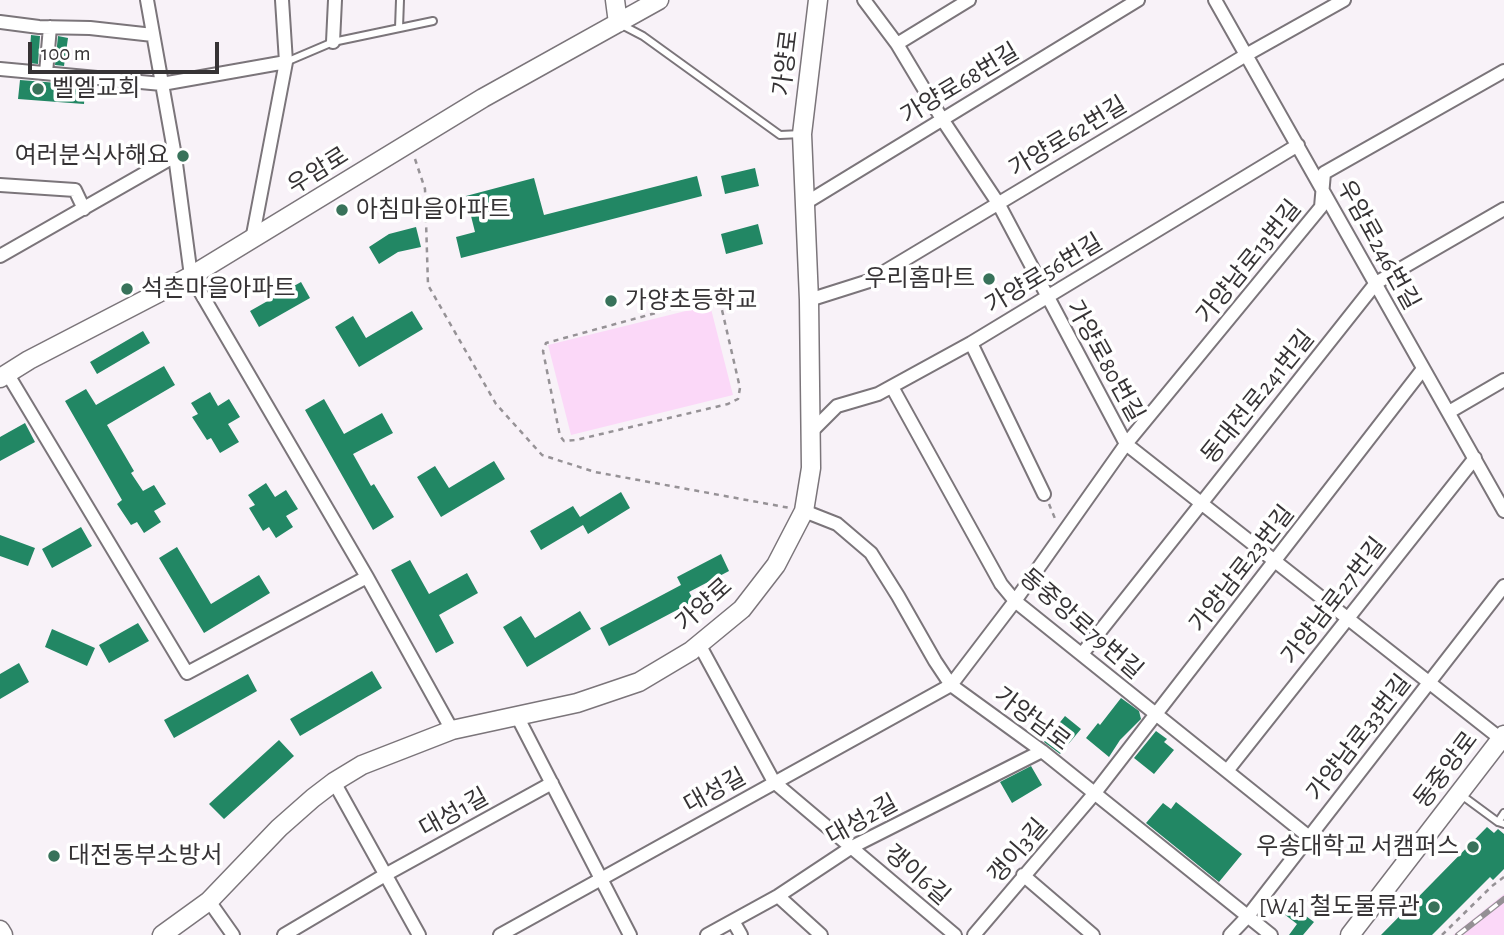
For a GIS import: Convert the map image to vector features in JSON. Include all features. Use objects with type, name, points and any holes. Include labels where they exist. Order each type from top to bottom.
[{"type":"street","points":[[147,0],[175,156],[191,276],[367,577],[452,730]]},
{"type":"street","points":[[252,241],[286,62],[282,0]]},
{"type":"street","points":[[333,42],[335,0]]},
{"type":"street","points":[[615,0],[618,23]]},
{"type":"street","name":"우암로","points":[[4,375],[191,276],[483,98],[659,0]]},
{"type":"street","name":"가양로","points":[[162,935],[209,901],[279,828],[334,782],[362,765],[452,730],[577,703],[639,682],[691,651],[742,609],[776,565],[804,511],[811,468],[809,300],[802,134],[818,0]]},
{"type":"street","name":"가양로80번길","points":[[864,0],[897,44],[942,119],[998,203],[1126,444],[1347,620],[1502,737]]},
{"type":"street","points":[[897,44],[969,0]]},
{"type":"street","name":"가양로68번길","points":[[804,204],[1138,0]]},
{"type":"street","name":"우암로246번길","points":[[1215,0],[1504,511]]},
{"type":"street","name":"가양로62번길","points":[[809,300],[869,281],[1246,55],[1344,0]]},
{"type":"street","points":[[0,22],[153,35]]},
{"type":"street","points":[[46,73],[50,27]]},
{"type":"street","points":[[0,69],[162,84],[286,62]]},
{"type":"street","name":"가양남로13번길","points":[[951,685],[1015,601],[1126,444],[1321,207],[1324,173],[1504,71]]},
{"type":"street","name":"가양로56번길","points":[[812,431],[837,406],[878,394],[971,343],[1298,145]]},
{"type":"street","points":[[0,257],[175,156]]},
{"type":"street","points":[[0,185],[75,190],[84,209]]},
{"type":"street","name":"동대전로241번길","points":[[1082,654],[1376,283],[1504,209]]},
{"type":"street","points":[[971,343],[1044,494]]},
{"type":"street","name":"가양남로23번길","points":[[1094,794],[1423,369]]},
{"type":"street","points":[[4,375],[187,673],[367,577]]},
{"type":"street","points":[[1449,412],[1504,380]]},
{"type":"street","name":"동중앙로79번길","points":[[892,387],[1001,584],[1015,601],[1309,837]]},
{"type":"street","name":"가양남로27번길","points":[[1227,771],[1475,458]]},
{"type":"street","name":"가양남로","points":[[804,511],[837,524],[871,553],[951,685],[1042,751],[1271,935]]},
{"type":"street","name":"가양남로33번길","points":[[1230,935],[1248,916],[1504,586]]},
{"type":"street","points":[[699,644],[774,782]]},
{"type":"street","name":"대성길","points":[[500,935],[951,685]]},
{"type":"street","points":[[517,716],[631,935]]},
{"type":"street","name":"동중앙로","points":[[1350,935],[1502,737]]},
{"type":"street","name":"대성2길","points":[[707,935],[778,896],[852,847],[1042,751]]},
{"type":"street","points":[[334,782],[419,935]]},
{"type":"street","name":"갱이6길","points":[[774,782],[954,935]]},
{"type":"street","name":"대성1길","points":[[284,935],[385,875],[552,783]]},
{"type":"street","name":"갱이3길","points":[[974,935],[1094,794]]},
{"type":"street","points":[[1023,876],[1093,935]]},
{"type":"street","points":[[778,896],[821,935]]},
{"type":"street","points":[[209,901],[233,935]]},
{"type":"street","points":[[733,921],[740,935]]},
{"type":"street","points":[[0,930],[3,935]]},
{"type":"lane","points":[[399,29],[400,0]]},
{"type":"lane","points":[[286,62],[333,42],[433,22]]},
{"type":"lane","points":[[618,23],[643,36],[780,135],[802,134]]},
{"type":"lane","points":[[1459,793],[1501,823],[1504,813]]},
{"type":"path","points":[[415,159],[425,189],[428,285],[496,404],[542,454],[595,472],[804,511]]},
{"type":"path","points":[[707,299],[718,302],[722,310],[740,388],[738,399],[728,404],[576,440],[564,440],[560,436],[544,346],[550,341],[707,299]]},
{"type":"path","points":[[1044,494],[1061,533]]},
{"type":"path","points":[[1442,935],[1504,877]]},
{"type":"shaded area","points":[[710,305],[733,395],[571,435],[548,345]]},
{"type":"shaded area","points":[[1504,894],[1504,935],[1453,935]]},
{"type":"building","points":[[31,35],[40,36],[38,64],[29,63]]},
{"type":"building","points":[[58,36],[68,38],[64,66],[55,65]]},
{"type":"building","name":"벨엘교회","points":[[20,80],[58,83],[57,87],[85,89],[84,104],[18,99]]},
{"type":"building","points":[[755,168],[759,186],[725,194],[721,176]]},
{"type":"building","points":[[697,176],[702,196],[461,258],[456,237],[475,232],[466,196],[534,178],[544,215]]},
{"type":"building","points":[[758,224],[763,244],[726,254],[721,234]]},
{"type":"building","points":[[416,227],[421,247],[398,252],[379,264],[369,247],[389,234]]},
{"type":"building","points":[[301,282],[310,298],[259,327],[250,311]]},
{"type":"building","points":[[412,311],[423,329],[359,367],[335,327],[353,316],[366,338]]},
{"type":"building","points":[[143,331],[150,343],[97,374],[90,362]]},
{"type":"building","points":[[164,366],[175,385],[107,425],[143,491],[154,485],[166,504],[154,511],[161,522],[144,533],[137,522],[131,525],[117,504],[122,500],[65,401],[86,389],[96,405]]},
{"type":"building","points":[[210,392],[218,406],[229,399],[240,417],[228,424],[239,442],[220,453],[211,438],[207,440],[192,417],[198,414],[191,403]]},
{"type":"building","points":[[324,399],[344,434],[382,413],[393,433],[353,454],[371,486],[374,484],[394,517],[373,530],[305,410]]},
{"type":"building","points":[[25,423],[35,442],[0,461],[0,437]]},
{"type":"building","points":[[494,461],[505,479],[441,517],[417,477],[435,466],[449,488]]},
{"type":"building","points":[[266,483],[275,497],[286,490],[298,509],[286,516],[293,527],[276,538],[269,527],[263,531],[249,508],[255,505],[248,495]]},
{"type":"building","points":[[621,492],[630,508],[588,534],[583,525],[541,550],[530,531],[573,506],[580,517]]},
{"type":"building","points":[[81,527],[92,546],[52,568],[42,549]]},
{"type":"building","points":[[0,535],[35,548],[28,566],[0,556]]},
{"type":"building","points":[[177,547],[211,604],[259,575],[270,593],[204,633],[159,558]]},
{"type":"building","points":[[721,554],[729,571],[689,592],[694,601],[609,646],[600,628],[681,585],[677,577]]},
{"type":"building","points":[[410,560],[429,594],[467,573],[478,593],[439,615],[454,643],[436,653],[391,570]]},
{"type":"building","points":[[580,611],[591,629],[527,667],[503,627],[521,616],[535,638]]},
{"type":"building","points":[[138,623],[149,641],[109,663],[99,645]]},
{"type":"building","points":[[52,629],[95,648],[87,666],[45,647]]},
{"type":"building","points":[[19,663],[29,682],[0,699],[0,674]]},
{"type":"building","points":[[372,671],[382,688],[300,736],[290,719]]},
{"type":"building","points":[[248,674],[257,691],[174,738],[164,720]]},
{"type":"building","points":[[1121,698],[1139,711],[1141,719],[1120,740],[1109,757],[1086,738]]},
{"type":"building","points":[[1065,716],[1081,729],[1060,754],[1044,742]]},
{"type":"building","points":[[1156,731],[1167,739],[1164,742],[1174,750],[1154,774],[1134,758]]},
{"type":"building","points":[[279,740],[294,756],[224,819],[209,804]]},
{"type":"building","points":[[1031,766],[1042,785],[1012,803],[1000,782]]},
{"type":"building","points":[[1176,802],[1242,854],[1219,882],[1146,823],[1163,803],[1171,809]]},
{"type":"building","name":"[W4] 철도물류관","points":[[1487,827],[1494,833],[1498,829],[1504,834],[1504,869],[1493,880],[1490,877],[1432,935],[1381,935]]},
{"type":"building","points":[[1291,905],[1314,922],[1303,935],[1289,935],[1297,924],[1284,914]]},
{"type":"railway","points":[[1458,935],[1504,899]]},
{"type":"place","name":"벨엘교회","points":[[38,89]]},
{"type":"place","name":"여러분식사해요","points":[[183,156]]},
{"type":"place","name":"아침마을아파트","points":[[342,210]]},
{"type":"place","name":"우리홈마트","points":[[989,279]]},
{"type":"place","name":"석촌마을아파트","points":[[127,289]]},
{"type":"place","name":"가양초등학교","points":[[611,301]]},
{"type":"place","name":"우송대학교 서캠퍼스","points":[[1473,847]]},
{"type":"place","name":"대전동부소방서","points":[[54,856]]},
{"type":"place","name":"[W4] 철도물류관","points":[[1434,907]]}]
